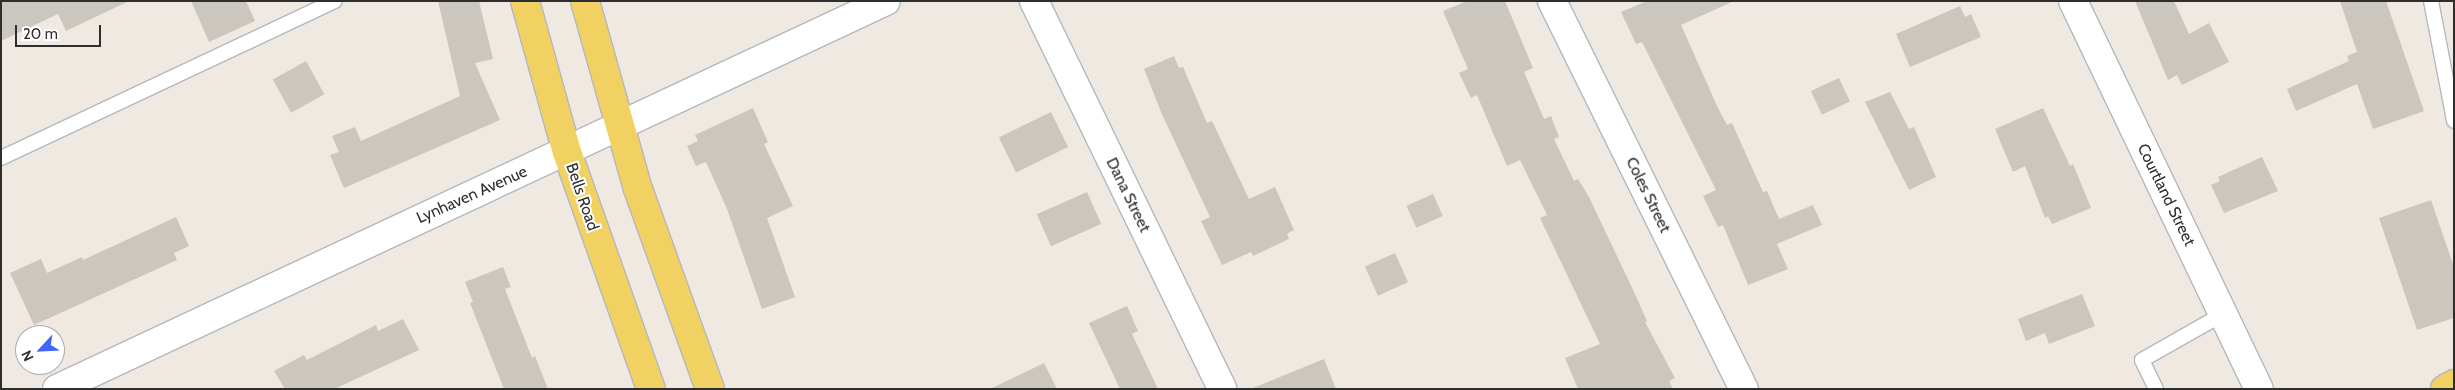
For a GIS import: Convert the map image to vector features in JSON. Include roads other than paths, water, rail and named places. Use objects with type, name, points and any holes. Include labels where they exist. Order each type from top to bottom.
[{"type":"main road","name":"Bells Road","points":[[525,1],[567,152],[651,389]]},
{"type":"main road","points":[[585,1],[618,128],[710,389]]},
{"type":"main road","points":[[2445,389],[2454,384]]},
{"type":"street","name":"Lynhaven Avenue","points":[[58,389],[886,1]]},
{"type":"street","name":"Dana Street","points":[[1034,1],[1222,389]]},
{"type":"street","name":"Coles Street","points":[[1552,1],[1744,389]]},
{"type":"street","name":"Courtland Street","points":[[2073,1],[2259,389]]},
{"type":"lane","points":[[1,158],[335,1]]},
{"type":"lane","points":[[2431,1],[2454,121]]},
{"type":"lane","points":[[2156,389],[2142,360],[2223,314]]}]
